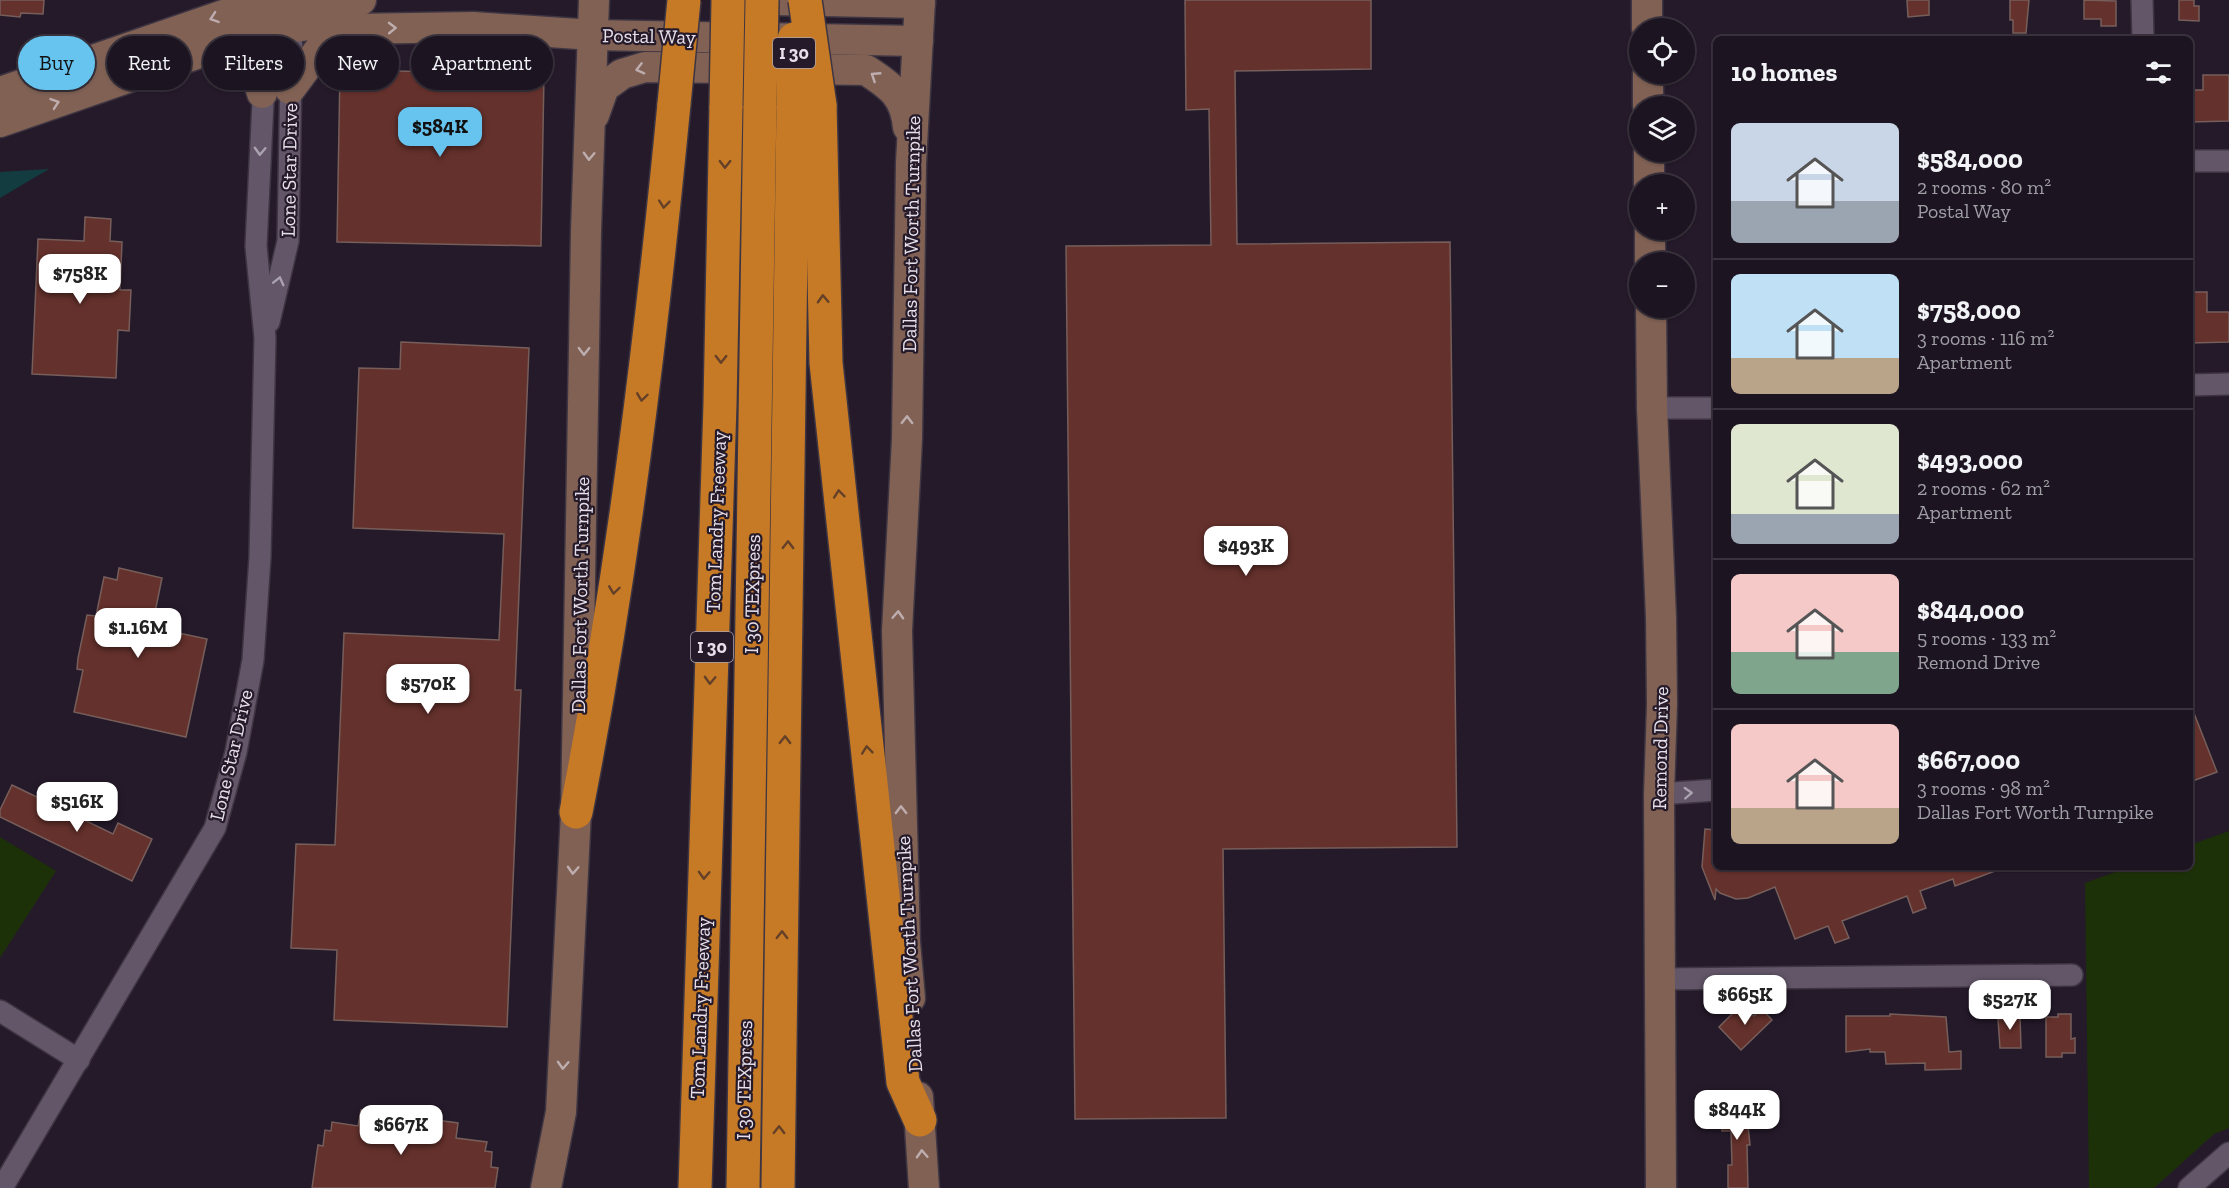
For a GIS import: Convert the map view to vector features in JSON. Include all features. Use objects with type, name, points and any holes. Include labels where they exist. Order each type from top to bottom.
[{"type":"highway","points":[[576,812],[595,717],[645,373],[684,0]]},
{"type":"highway","name":"Tom Landry Freeway","points":[[696,1188],[720,404],[729,0]]},
{"type":"highway","name":"I 30 TEXpress","points":[[742,1188],[762,0]]},
{"type":"highway","name":"I 30","points":[[778,1188],[807,106],[794,0]]},
{"type":"highway","points":[[805,0],[807,106],[831,420],[903,1082],[920,1120]]},
{"type":"main road","name":"Postal Way","points":[[0,92],[238,10],[279,10],[361,0]]},
{"type":"main road","name":"Dallas Fort Worth Turnpike","points":[[546,1188],[561,1112],[576,812],[586,231],[594,0]]},
{"type":"main road","points":[[772,0],[920,1]]},
{"type":"main road","points":[[1647,0],[1647,18]]},
{"type":"main road","name":"Dallas Fort Worth Turnpike","points":[[920,1],[911,163],[907,439],[897,631],[905,942],[924,1188]]},
{"type":"main road","name":"Postal Way","points":[[279,10],[309,25],[351,29],[473,27],[593,35],[918,41]]},
{"type":"main road","name":"Postal Way","points":[[234,36],[279,10]]},
{"type":"main road","points":[[276,91],[325,42],[351,29]]},
{"type":"main road","name":"Postal Way","points":[[0,122],[203,52]]},
{"type":"main road","points":[[590,124],[604,87],[622,74],[645,67],[866,70],[892,87],[906,112],[911,163]]},
{"type":"main road","name":"Remond Drive","points":[[1651,318],[1662,704],[1659,794],[1661,1188]]},
{"type":"street","points":[[2142,0],[2143,36]]},
{"type":"street","name":"Lone Star Drive","points":[[2,1188],[215,828],[236,752],[253,660],[257,601],[265,338],[256,246],[276,91],[279,10]]},
{"type":"street","name":"Lone Star Drive","points":[[265,338],[288,241],[276,91],[279,10]]},
{"type":"street","points":[[2193,161],[2229,161]]},
{"type":"street","points":[[2193,384],[2229,384]]},
{"type":"street","points":[[1652,408],[1713,408]]},
{"type":"street","points":[[1659,794],[1713,790]]},
{"type":"street","points":[[1659,979],[2072,975]]},
{"type":"street","points":[[0,1011],[79,1060]]},
{"type":"street","points":[[2189,1188],[2229,1153]]},
{"type":"green space","points":[[2229,831],[2229,1128],[2214,1134],[2154,1188],[2089,1188],[2085,883],[2121,870],[2193,870],[2193,844]]},
{"type":"green space","points":[[0,837],[56,871],[0,958]]},
{"type":"shaded area","points":[[49,169],[0,198],[0,172]]},
{"type":"building","points":[[0,0],[44,0],[43,14],[21,13],[20,17],[0,15]]},
{"type":"building","points":[[1185,0],[1371,0],[1371,69],[1235,71],[1237,244],[1450,242],[1457,847],[1223,849],[1226,1118],[1075,1119],[1066,246],[1211,245],[1209,109],[1186,110]]},
{"type":"building","points":[[1907,0],[1929,0],[1929,15],[1908,17]]},
{"type":"building","points":[[2010,0],[2029,0],[2026,33],[2013,33],[2013,20],[2010,20]]},
{"type":"building","points":[[2084,0],[2116,1],[2116,26],[2101,26],[2101,19],[2084,19]]},
{"type":"building","points":[[2179,0],[2194,0],[2194,6],[2199,6],[2199,21],[2179,20]]},
{"type":"building","points":[[399,71],[411,71],[411,90],[544,90],[541,246],[337,242],[340,90],[399,90]]},
{"type":"building","points":[[2203,75],[2229,75],[2229,121],[2193,122],[2193,90],[2203,90]]},
{"type":"building","points":[[85,217],[111,219],[110,241],[122,242],[120,290],[131,290],[129,331],[118,330],[116,378],[32,374],[38,239],[84,241]]},
{"type":"building","points":[[2193,292],[2207,292],[2207,312],[2229,312],[2229,342],[2193,343]]},
{"type":"building","points":[[401,342],[529,348],[515,690],[521,690],[507,1027],[334,1020],[337,950],[291,948],[296,844],[335,845],[344,633],[499,640],[504,534],[353,528],[359,368],[400,369]]},
{"type":"building","points":[[119,568],[162,578],[154,617],[177,616],[174,632],[207,639],[186,737],[74,712],[83,670],[77,669],[87,615],[96,616],[104,577],[117,580]]},
{"type":"building","points":[[2193,711],[2217,772],[2193,781]]},
{"type":"building","points":[[12,785],[113,834],[118,823],[152,839],[132,881],[0,817],[0,810]]},
{"type":"building","points":[[1705,829],[1713,830],[1713,870],[1998,870],[1955,886],[1953,879],[1920,891],[1926,908],[1913,913],[1907,896],[1842,921],[1849,938],[1835,943],[1828,926],[1795,939],[1775,887],[1748,898],[1736,899],[1716,889],[1715,900],[1702,867]]},
{"type":"building","points":[[1742,1004],[1754,1016],[1762,1009],[1772,1020],[1741,1050],[1719,1027]]},
{"type":"building","points":[[1890,1014],[1946,1017],[1949,1052],[1961,1051],[1961,1069],[1925,1070],[1925,1063],[1886,1064],[1885,1052],[1870,1052],[1870,1049],[1846,1052],[1846,1016],[1890,1016]]},
{"type":"building","points":[[2000,1014],[2017,1014],[2017,1017],[2020,1017],[2021,1048],[2000,1048],[1998,1019],[2001,1019]]},
{"type":"building","points":[[2058,1014],[2071,1014],[2071,1039],[2075,1038],[2075,1053],[2062,1053],[2062,1057],[2046,1057],[2046,1017],[2058,1017]]},
{"type":"building","points":[[1726,1097],[1745,1097],[1750,1145],[1747,1145],[1748,1188],[1728,1188],[1728,1165],[1732,1165],[1731,1131],[1722,1131],[1721,1109],[1727,1109]]},
{"type":"building","points":[[361,1110],[458,1123],[456,1138],[487,1142],[485,1151],[492,1152],[491,1167],[498,1168],[495,1188],[312,1188],[318,1145],[323,1146],[325,1130],[331,1131],[332,1122],[358,1126]]}]
